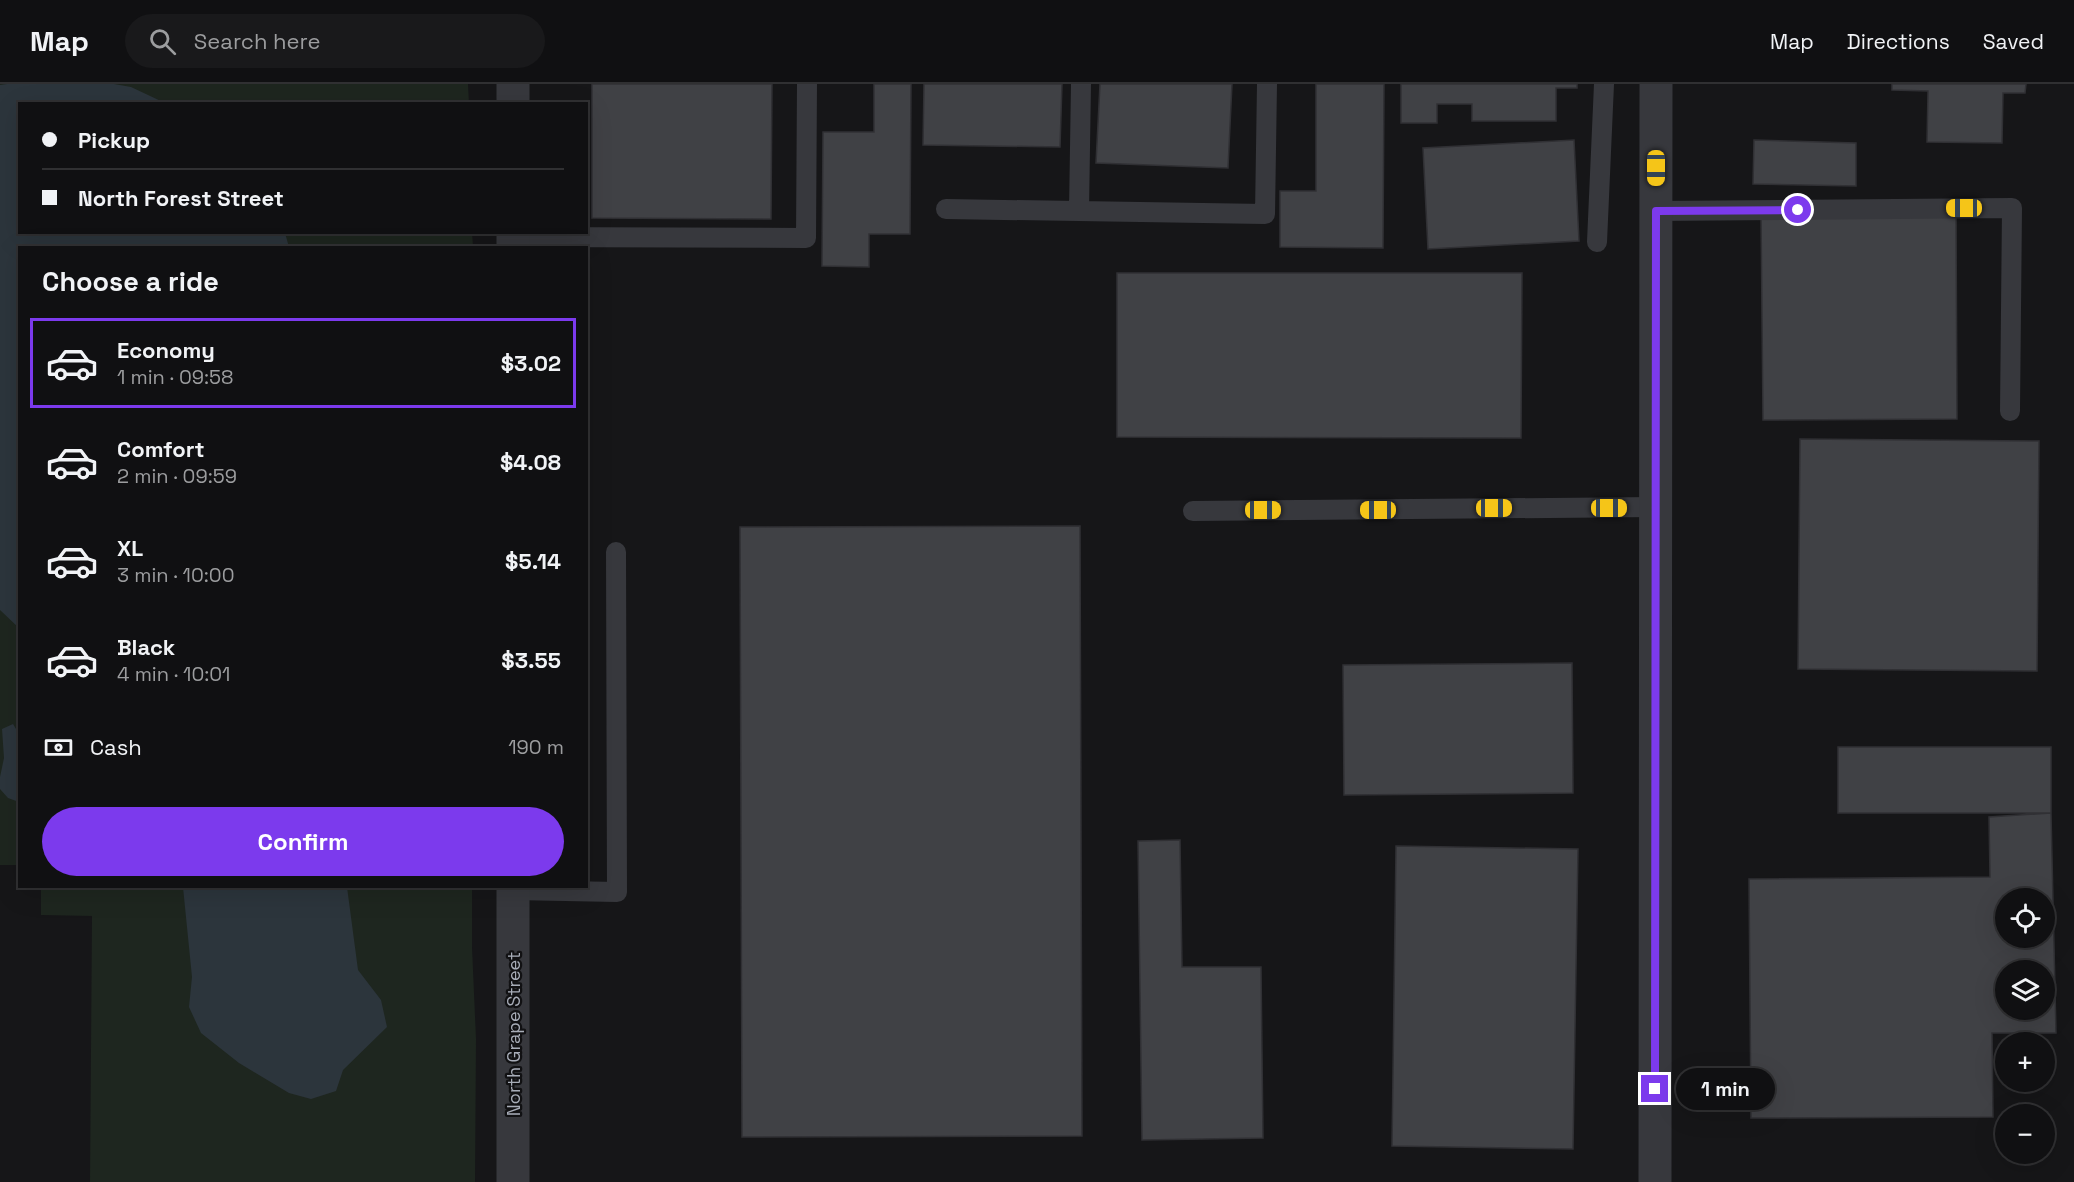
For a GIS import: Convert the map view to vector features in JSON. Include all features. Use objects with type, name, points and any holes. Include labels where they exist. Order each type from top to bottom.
[{"type":"street","points":[[513,84],[513,102]]},
{"type":"street","points":[[1654,1182],[1656,84]]},
{"type":"street","name":"North Grape Street","points":[[513,888],[513,1182]]},
{"type":"lane","points":[[513,239],[806,238],[807,84]]},
{"type":"lane","points":[[1079,211],[1081,84]]},
{"type":"lane","points":[[946,209],[1265,214],[1267,84]]},
{"type":"lane","points":[[1597,242],[1604,84]]},
{"type":"lane","points":[[1656,211],[2012,208],[2010,411]]},
{"type":"lane","points":[[1193,511],[1655,507]]},
{"type":"lane","points":[[513,888],[617,892],[616,552]]},
{"type":"shaded area","points":[[0,84],[468,84],[469,102],[18,102],[18,234],[472,234],[473,246],[18,246],[18,865],[0,865]]},
{"type":"shaded area","points":[[114,84],[131,87],[163,102],[18,102],[18,234],[285,234],[289,246],[18,246],[18,627],[0,610],[0,85]]},
{"type":"shaded area","points":[[13,724],[18,732],[18,802],[8,798],[0,789],[4,758],[2,729]]},
{"type":"shaded area","points":[[41,888],[472,888],[476,1039],[475,1182],[90,1182],[92,916],[41,915]]},
{"type":"shaded area","points":[[183,888],[347,888],[358,970],[381,1000],[387,1027],[343,1070],[336,1091],[311,1099],[289,1093],[239,1063],[201,1033],[189,1007],[192,977]]},
{"type":"building","points":[[592,84],[772,84],[771,219],[592,218]]},
{"type":"building","points":[[874,84],[911,84],[910,234],[869,234],[869,267],[822,266],[823,132],[874,132]]},
{"type":"building","points":[[924,84],[1062,84],[1060,147],[923,145]]},
{"type":"building","points":[[1100,84],[1232,84],[1228,168],[1096,163]]},
{"type":"building","points":[[1316,84],[1384,84],[1383,248],[1280,247],[1280,191],[1316,191]]},
{"type":"building","points":[[1401,84],[1577,84],[1577,88],[1556,88],[1556,121],[1472,121],[1472,104],[1437,104],[1437,123],[1401,123]]},
{"type":"building","points":[[1892,84],[2026,84],[2025,93],[2003,93],[2002,143],[1927,142],[1928,91],[1892,90]]},
{"type":"building","points":[[1574,140],[1579,241],[1428,249],[1423,148]]},
{"type":"building","points":[[1754,140],[1856,143],[1856,186],[1753,184]]},
{"type":"building","points":[[1956,213],[1957,419],[1763,420],[1761,214]]},
{"type":"building","points":[[1117,273],[1522,273],[1521,438],[1117,437]]},
{"type":"building","points":[[1800,439],[2039,441],[2037,671],[1798,669]]},
{"type":"building","points":[[1080,526],[1082,1136],[742,1137],[740,527]]},
{"type":"building","points":[[1572,663],[1573,793],[1344,795],[1343,665]]},
{"type":"building","points":[[1838,747],[2051,747],[2051,813],[1838,813]]},
{"type":"building","points":[[2051,813],[2053,888],[1995,888],[1995,948],[2054,948],[2054,960],[1995,960],[1995,1020],[2055,1020],[2055,989],[2056,1033],[1992,1033],[1993,1117],[1751,1118],[1749,879],[1990,877],[1989,817]]},
{"type":"building","points":[[1180,840],[1182,967],[1261,967],[1263,1138],[1142,1140],[1138,841]]},
{"type":"building","points":[[1396,846],[1578,849],[1573,1149],[1392,1146]]},
{"type":"route","points":[[1655,1089],[1656,211],[1798,210]]}]
